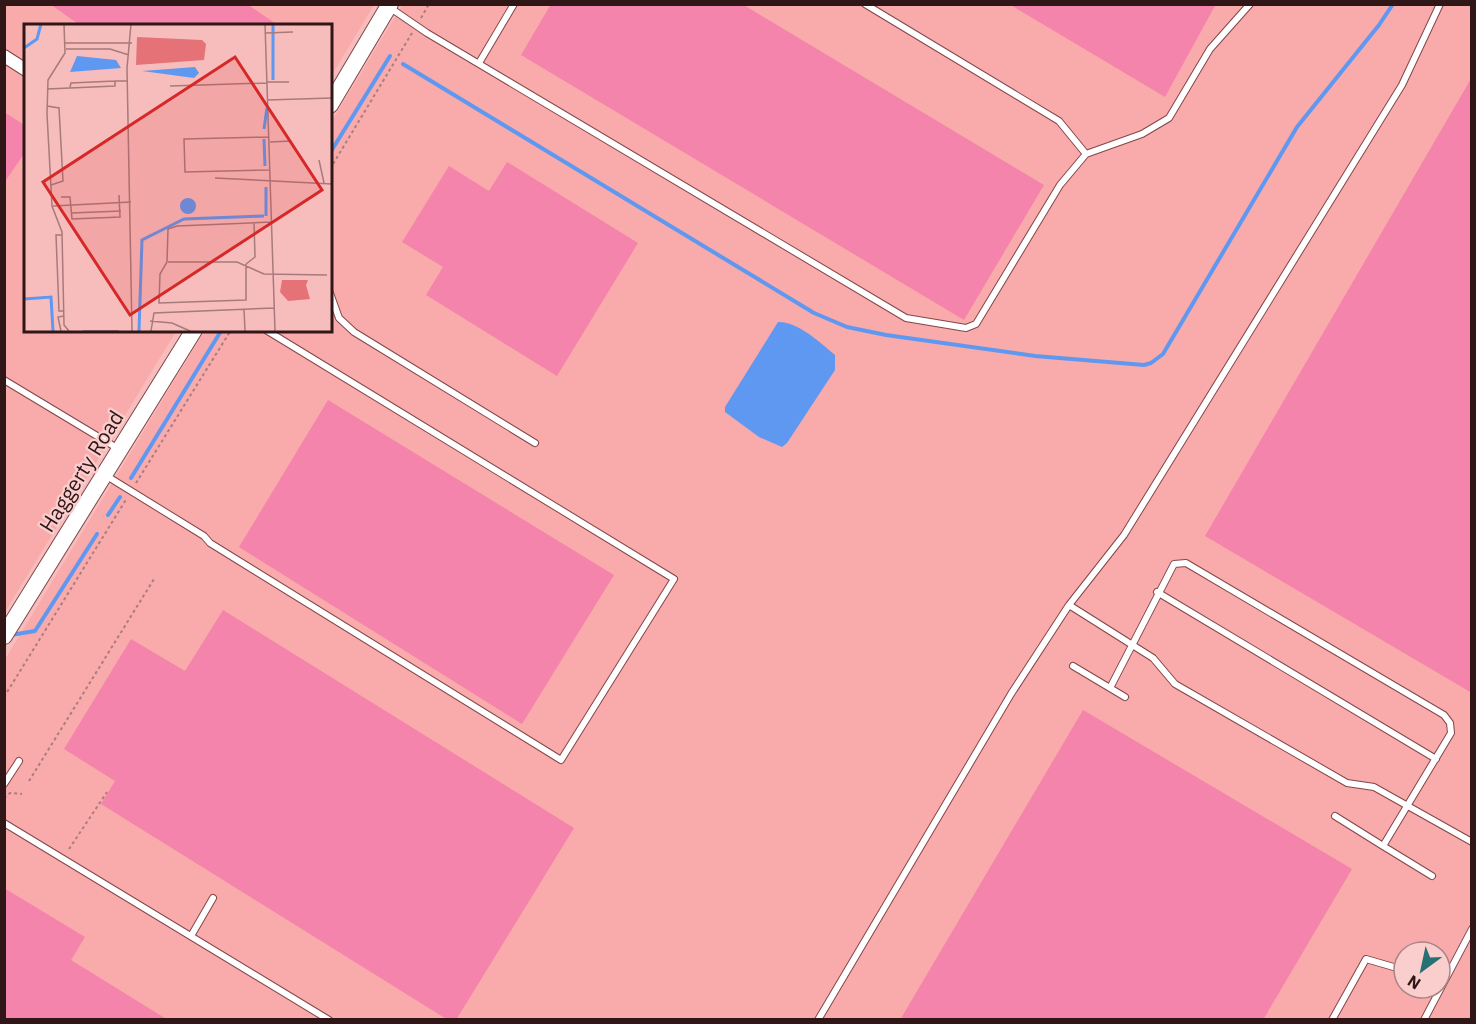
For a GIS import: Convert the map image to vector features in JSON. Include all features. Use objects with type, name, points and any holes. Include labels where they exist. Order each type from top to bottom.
[{"type":"main road","points":[[332,102],[389,5]]},
{"type":"main road","name":"Haggerty Road","points":[[4,636],[193,332]]},
{"type":"street","points":[[4,56],[24,69]]},
{"type":"lane","points":[[479,63],[514,4]]},
{"type":"lane","points":[[865,4],[1059,121],[1086,154]]},
{"type":"lane","points":[[389,5],[479,63],[906,318],[966,328],[976,324],[1060,185],[1086,154],[1142,134],[1169,118],[1210,49],[1250,4]]},
{"type":"lane","points":[[818,1020],[1011,694],[1069,605],[1124,536],[1402,85],[1440,4]]},
{"type":"lane","points":[[332,299],[339,318],[354,332],[535,443]]},
{"type":"lane","points":[[105,475],[204,536],[220,549],[561,760],[674,579],[269,332]]},
{"type":"lane","points":[[4,380],[120,450]]},
{"type":"lane","points":[[1110,688],[1134,646],[1157,592],[1174,564],[1186,563],[1444,715],[1450,723],[1451,733],[1383,846]]},
{"type":"lane","points":[[1157,592],[1436,759]]},
{"type":"lane","points":[[1069,605],[1153,658],[1175,684],[1347,783],[1374,787],[1472,842]]},
{"type":"lane","points":[[1073,666],[1125,697]]},
{"type":"lane","points":[[4,784],[19,761]]},
{"type":"lane","points":[[1335,816],[1432,876]]},
{"type":"lane","points":[[4,823],[329,1020]]},
{"type":"lane","points":[[191,936],[213,898]]},
{"type":"lane","points":[[1452,963],[1472,928]]},
{"type":"lane","points":[[1332,1020],[1366,959],[1392,966]]},
{"type":"lane","points":[[1424,1020],[1433,1000]]},
{"type":"path","points":[[332,166],[429,4]]},
{"type":"path","points":[[4,698],[230,332]]},
{"type":"path","points":[[29,781],[154,579]]},
{"type":"path","points":[[69,849],[107,792]]},
{"type":"path","points":[[4,798],[10,793],[22,794]]},
{"type":"shaded area","points":[[5,5],[374,5],[332,75],[332,24],[24,24],[24,332],[176,332],[5,612]]},
{"type":"shaded area","points":[[402,5],[1471,5],[1471,1019],[5,1019],[4,661],[204,332],[332,332],[332,121]]},
{"type":"water","points":[[778,322],[801,329],[835,355],[835,370],[787,443],[782,447],[759,437],[725,412],[725,407]]},
{"type":"building","points":[[50,4],[247,4],[276,24],[78,24]]},
{"type":"building","points":[[551,4],[742,4],[1044,185],[964,320],[521,55]]},
{"type":"building","points":[[1009,4],[1216,4],[1165,97]]},
{"type":"building","points":[[1472,77],[1472,693],[1205,536]]},
{"type":"building","points":[[4,112],[24,125],[24,154],[4,183]]},
{"type":"building","points":[[507,162],[638,243],[557,376],[426,295],[443,267],[402,242],[449,166],[489,191]]},
{"type":"building","points":[[328,400],[614,575],[522,724],[239,547]]},
{"type":"building","points":[[223,610],[574,828],[456,1020],[448,1020],[101,804],[115,781],[64,749],[131,639],[185,671]]},
{"type":"building","points":[[1083,710],[1352,869],[1263,1020],[900,1020]]},
{"type":"building","points":[[4,888],[85,937],[71,960],[168,1020],[4,1020]]},
{"type":"waterway","points":[[403,64],[814,313],[847,327],[886,335],[1035,356],[1144,365],[1163,354],[1297,127],[1379,25],[1393,4]]},
{"type":"waterway","points":[[332,150],[390,56]]},
{"type":"waterway","points":[[131,478],[220,332]]},
{"type":"waterway","points":[[108,515],[120,497]]},
{"type":"waterway","points":[[11,635],[35,631],[97,534]]}]
